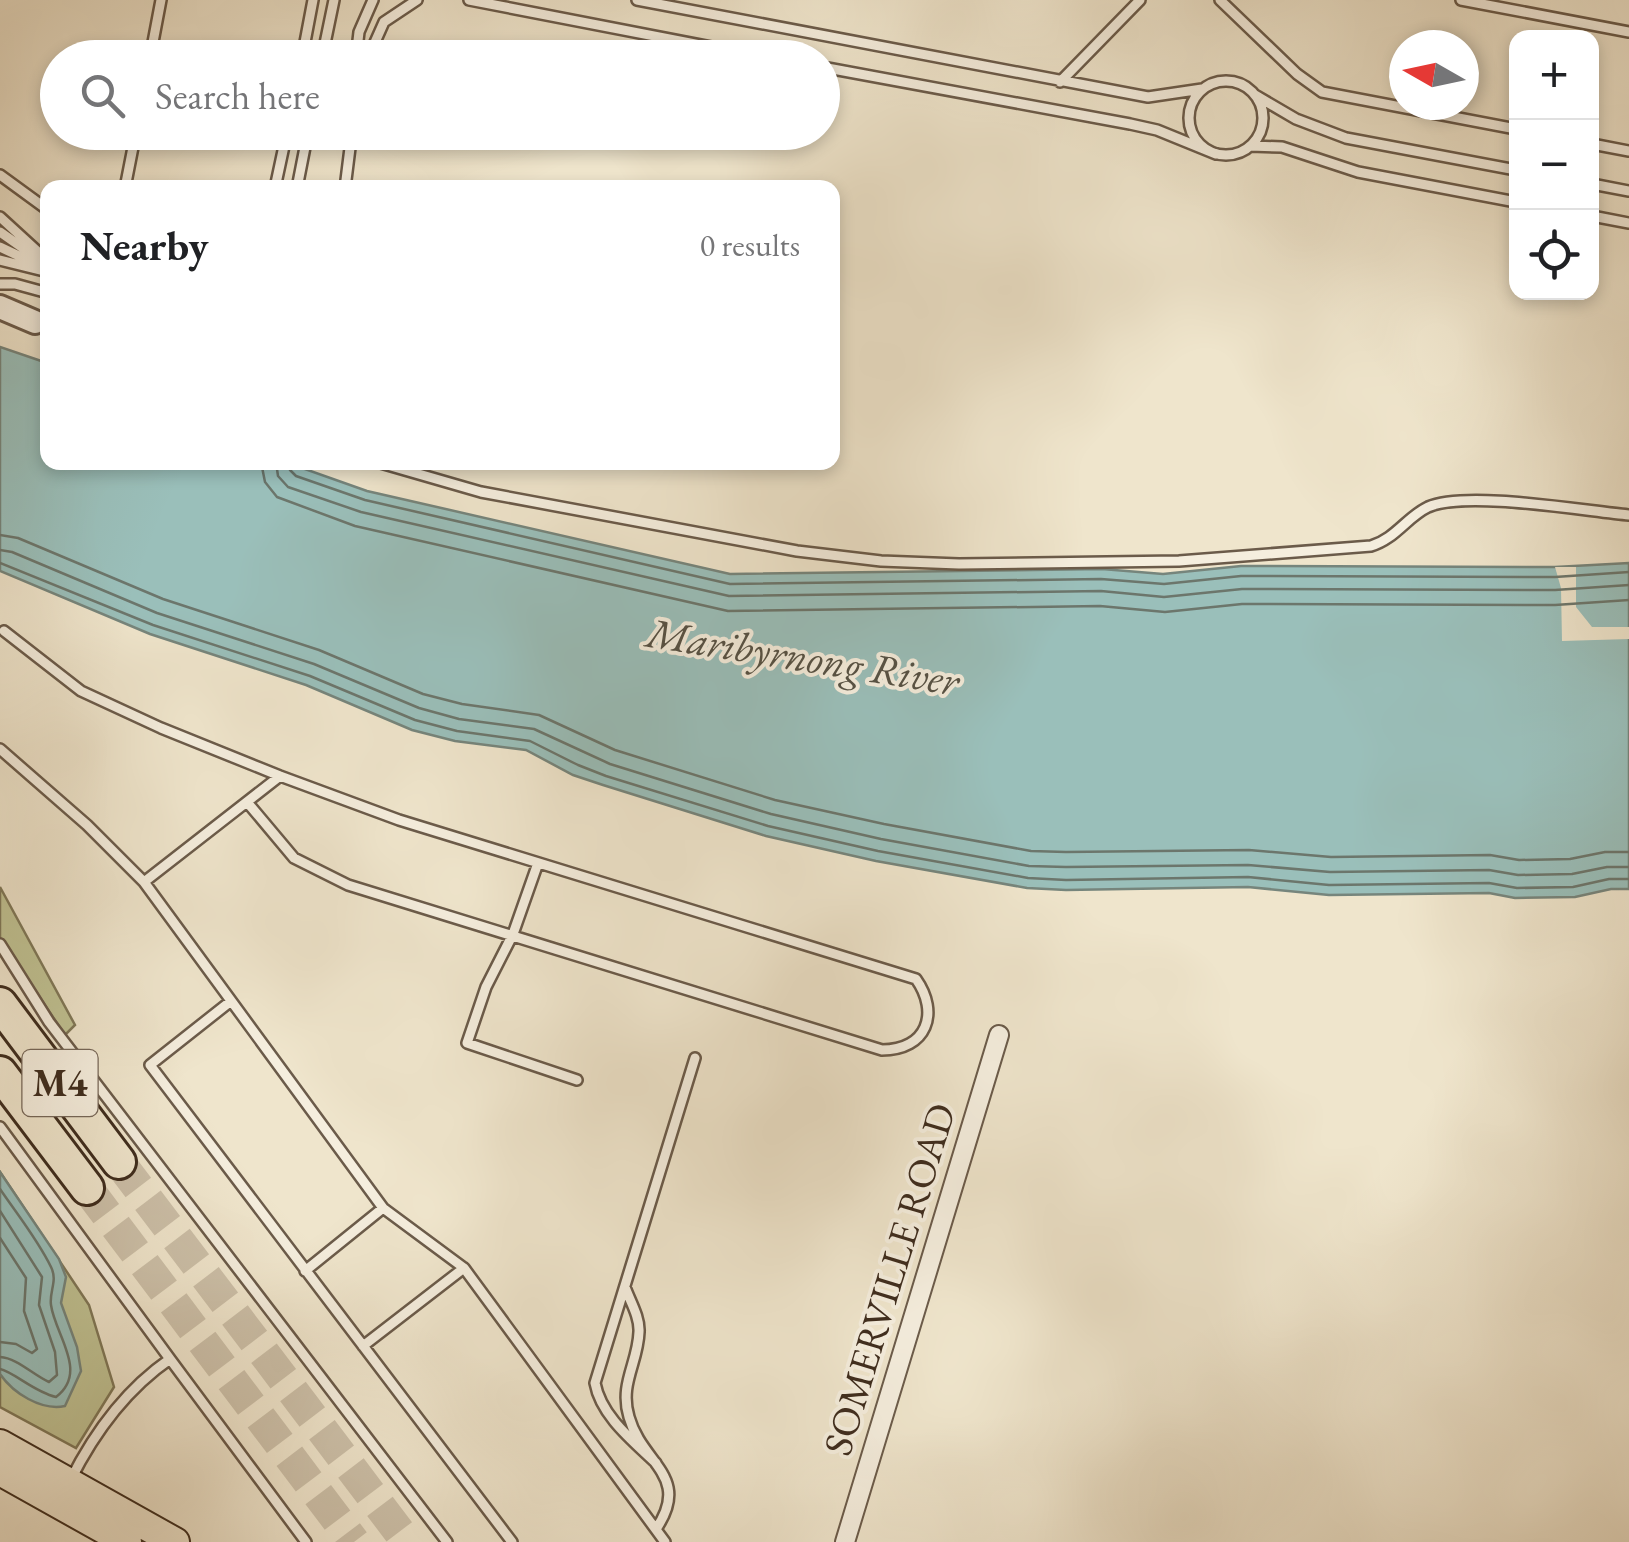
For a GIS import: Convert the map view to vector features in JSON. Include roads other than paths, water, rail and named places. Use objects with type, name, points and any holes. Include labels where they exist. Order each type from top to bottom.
[{"type":"highway","name":"M4","points":[[0,1004],[119,1162]]},
{"type":"highway","name":"M4","points":[[0,1073],[87,1188]]},
{"type":"main road","points":[[0,1444],[69,1483],[111,1530]]},
{"type":"main road","points":[[0,1471],[111,1530],[175,1542]]},
{"type":"street","points":[[0,308],[38,327],[0,322]]},
{"type":"street","name":"SOMERVILLE ROAD","points":[[845,1542],[999,1036]]},
{"type":"lane","points":[[153,40],[161,0]]},
{"type":"lane","points":[[305,40],[313,0]]},
{"type":"lane","points":[[326,40],[334,0]]},
{"type":"lane","points":[[358,40],[372,0]]},
{"type":"lane","points":[[376,40],[384,22],[416,0]]},
{"type":"lane","points":[[469,0],[675,40]]},
{"type":"lane","points":[[637,0],[1148,97],[1230,81],[1240,83],[1296,120],[1346,138],[1509,169]]},
{"type":"lane","points":[[1060,82],[1140,0]]},
{"type":"lane","points":[[1220,0],[1297,74],[1322,92],[1509,128]]},
{"type":"lane","points":[[1461,0],[1629,32]]},
{"type":"lane","points":[[840,71],[1130,124],[1157,130],[1216,154],[1228,155],[1250,146],[1282,147],[1358,172],[1509,201]]},
{"type":"lane","points":[[1202,89],[1188,120],[1197,142],[1216,154]]},
{"type":"lane","points":[[1250,146],[1262,127],[1261,105],[1255,96]]},
{"type":"lane","points":[[1599,145],[1629,151]]},
{"type":"lane","points":[[127,180],[132,150]]},
{"type":"lane","points":[[277,180],[283,150]]},
{"type":"lane","points":[[299,180],[304,150]]},
{"type":"lane","points":[[346,180],[350,150]]},
{"type":"lane","points":[[0,175],[40,204]]},
{"type":"lane","points":[[1599,185],[1629,191]]},
{"type":"lane","points":[[0,217],[40,260]]},
{"type":"lane","points":[[1599,217],[1629,223]]},
{"type":"lane","points":[[0,236],[40,263]]},
{"type":"lane","points":[[0,253],[40,266]]},
{"type":"lane","points":[[0,284],[40,292]]},
{"type":"lane","points":[[405,470],[481,492],[798,551],[880,561],[959,564],[1179,561],[1372,546],[1385,542],[1428,508],[1448,502],[1508,502],[1629,515]]},
{"type":"lane","points":[[4,631],[81,691],[280,776],[399,820],[916,979],[929,997],[927,1022],[918,1038],[902,1050],[882,1050],[348,886],[294,858],[247,802]]},
{"type":"lane","points":[[0,749],[144,882],[383,1208],[464,1268],[666,1542]]},
{"type":"lane","points":[[144,882],[280,776]]},
{"type":"lane","points":[[538,863],[467,1043],[578,1080]]},
{"type":"lane","points":[[0,944],[49,1022],[447,1542]]},
{"type":"lane","points":[[231,1001],[150,1066],[512,1542]]},
{"type":"lane","points":[[656,1529],[667,1513],[671,1493],[665,1474],[619,1428],[597,1394],[597,1373],[695,1058]]},
{"type":"lane","points":[[0,1126],[306,1542]]},
{"type":"lane","points":[[305,1271],[383,1208]]},
{"type":"lane","points":[[363,1346],[464,1268]]},
{"type":"lane","points":[[625,1287],[639,1322],[626,1378],[630,1420],[656,1463]]},
{"type":"lane","points":[[69,1483],[84,1453],[121,1402],[170,1359]]},
{"type":"water","name":"Maribyrnong River","points":[[0,347],[40,361],[40,470],[308,470],[367,491],[730,574],[1102,569],[1163,574],[1241,566],[1555,567],[1629,563],[1629,889],[1575,897],[1515,898],[1489,893],[1329,895],[1248,887],[1066,890],[1027,888],[876,861],[766,836],[573,775],[526,750],[455,741],[412,730],[306,685],[150,634],[0,571]]},
{"type":"water","points":[[0,1172],[59,1259],[66,1277],[61,1303],[81,1371],[65,1406],[47,1406],[28,1399],[0,1374]]},
{"type":"tunnel","points":[[119,1162],[407,1542]]},
{"type":"tunnel","points":[[87,1188],[354,1542]]}]
